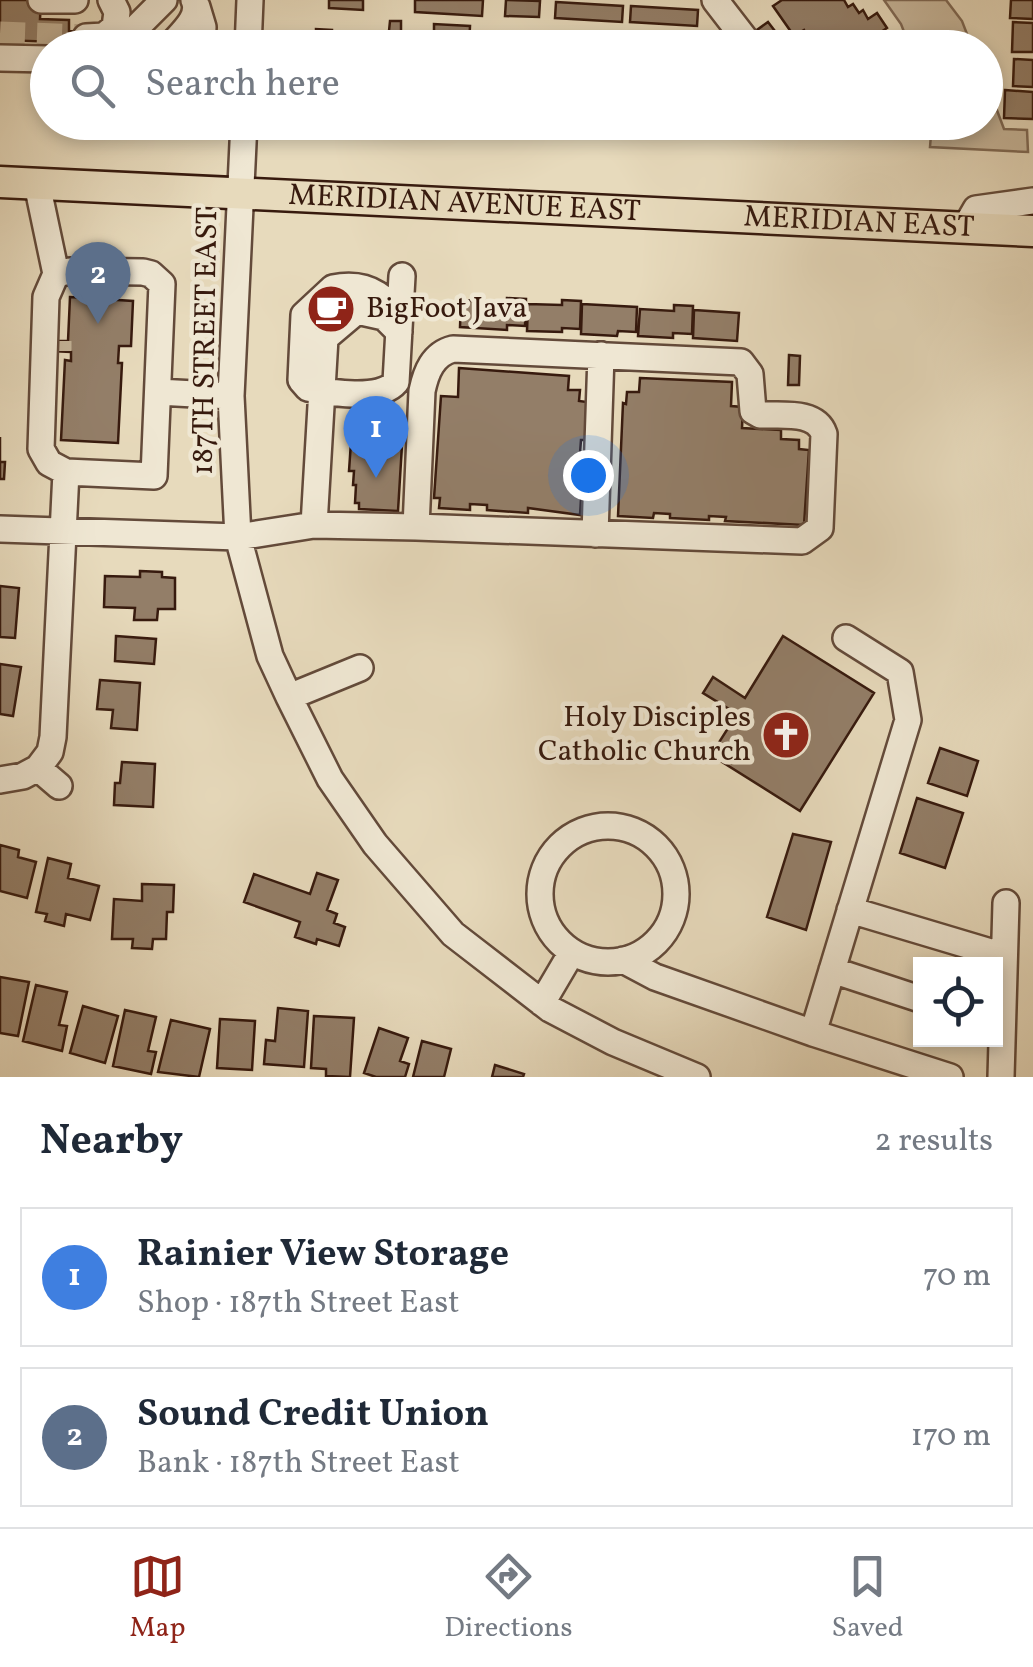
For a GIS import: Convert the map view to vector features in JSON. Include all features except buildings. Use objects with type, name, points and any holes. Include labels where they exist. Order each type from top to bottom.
[{"type":"main road","points":[[1,182],[241,194]]},
{"type":"main road","name":"MERIDIAN AVENUE EAST","points":[[241,194],[687,216]]},
{"type":"main road","name":"MERIDIAN EAST","points":[[687,216],[1033,231]]},
{"type":"street","points":[[41,0],[75,0]]},
{"type":"street","points":[[111,0],[118,12],[111,30]]},
{"type":"street","points":[[134,30],[164,0]]},
{"type":"street","points":[[249,30],[250,0]]},
{"type":"street","points":[[716,0],[738,30]]},
{"type":"street","points":[[181,30],[195,8]]},
{"type":"street","points":[[0,58],[30,59]]},
{"type":"street","name":"187TH STREET EAST","points":[[243,140],[232,396],[238,537],[270,656],[289,697],[330,779],[375,844],[453,934],[542,1003],[613,1042],[697,1077]]},
{"type":"street","points":[[37,184],[50,285],[40,450],[49,463],[66,472],[154,476],[162,284],[143,272],[70,270],[50,285]]},
{"type":"street","points":[[965,228],[976,209],[1033,201]]},
{"type":"street","points":[[399,332],[394,309],[381,295],[362,288],[334,288],[304,315],[301,380],[308,388],[321,391],[388,391],[396,382],[399,332],[402,276]]},
{"type":"street","points":[[41,399],[52,396],[56,390],[60,309],[50,285]]},
{"type":"street","points":[[0,528],[238,537],[314,525],[802,541],[820,528],[824,434],[813,420],[753,411],[750,374],[741,362],[453,349],[437,358],[424,378],[416,527]]},
{"type":"street","points":[[595,534],[601,355]]},
{"type":"street","points":[[314,525],[321,391]]},
{"type":"street","points":[[158,392],[232,396]]},
{"type":"street","points":[[0,780],[24,776],[38,768],[50,752],[66,472]]},
{"type":"street","points":[[813,1033],[908,720],[900,672],[846,638]]},
{"type":"street","points":[[289,697],[360,668]]},
{"type":"street","points":[[38,768],[58,786]]},
{"type":"street","points":[[596,826],[620,827],[642,835],[659,848],[676,888],[666,930],[652,946],[624,960],[592,961],[572,952],[554,937],[543,916],[539,893],[544,869],[556,849],[574,834],[596,826]]},
{"type":"street","points":[[1003,970],[1006,903]]},
{"type":"street","points":[[850,910],[1004,956]]},
{"type":"street","points":[[542,1003],[572,952]]},
{"type":"street","points":[[624,960],[655,977],[950,1077]]},
{"type":"street","points":[[832,970],[913,997]]},
{"type":"street","points":[[1000,1047],[1001,1077]]},
{"type":"shaded area","points":[[884,0],[946,0],[965,30],[903,30]]},
{"type":"shaded area","points":[[1003,126],[1027,130],[1028,152],[930,147],[931,140],[1003,140]]},
{"type":"tunnel","points":[[0,34],[30,35]]},
{"type":"tunnel","points":[[59,341],[59,351]]},
{"type":"place","name":"BigFoot Java","points":[[331,309]]},
{"type":"place","name":"Sound Credit Union","points":[[98,324]]},
{"type":"place","name":"Rainier View Storage","points":[[376,478]]},
{"type":"place","name":"Holy Disciples Catholic Church","points":[[786,735]]}]
